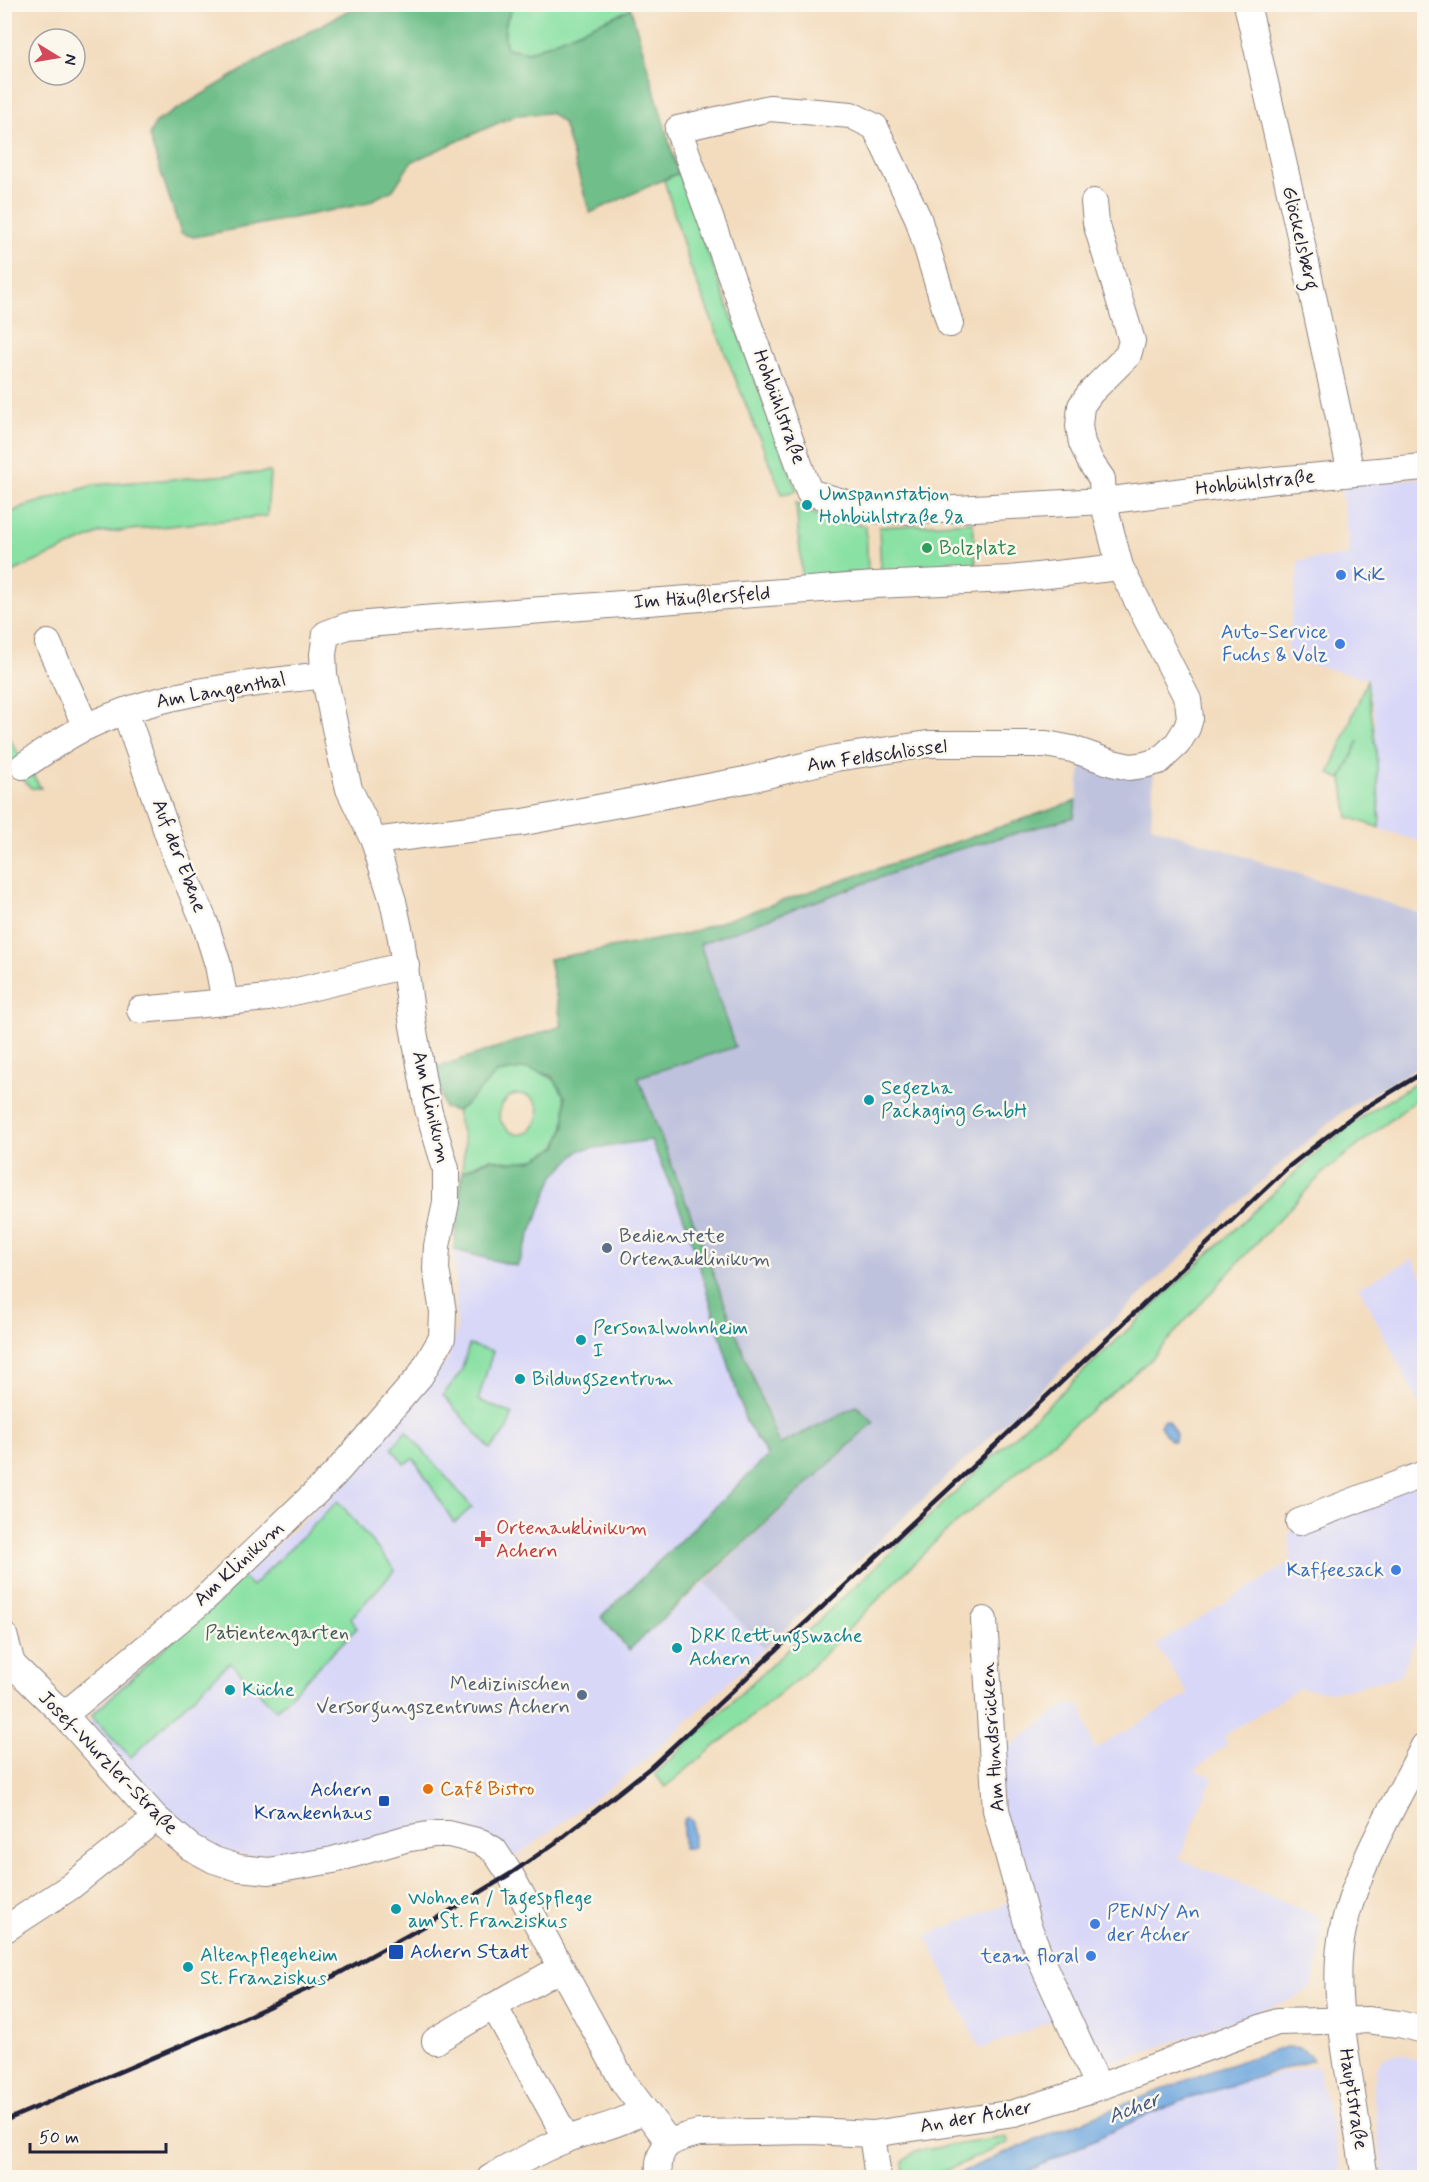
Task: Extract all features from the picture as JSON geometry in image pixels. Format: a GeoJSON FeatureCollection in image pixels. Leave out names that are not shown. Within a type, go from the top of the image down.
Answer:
{"type":"FeatureCollection","features":[{"type":"Feature","properties":{"kind":"street","name":"Glöckelsberg"},"geometry":{"type":"LineString","coordinates":[[1247,4],[1351,473]]}},
{"type":"Feature","properties":{"kind":"street","name":"Hohbühlstraße"},"geometry":{"type":"LineString","coordinates":[[950,324],[918,218],[875,127],[851,115],[770,108],[678,129],[809,492],[869,510],[919,512],[1102,501],[1425,467]]}},
{"type":"Feature","properties":{"kind":"street","name":"Am Feldschlössel"},"geometry":{"type":"LineString","coordinates":[[374,841],[524,822],[750,778],[836,758],[928,744],[1046,744],[1130,767],[1159,761],[1177,744],[1187,728],[1190,718],[1188,699],[1120,567],[1102,501],[1102,479],[1091,463],[1082,443],[1079,426],[1081,406],[1091,392],[1128,355],[1132,341],[1096,223],[1094,202]]}},
{"type":"Feature","properties":{"kind":"street","name":"Im Häußlersfeld"},"geometry":{"type":"LineString","coordinates":[[324,675],[323,654],[326,633],[346,626],[863,586],[1010,579],[1120,567]]}},
{"type":"Feature","properties":{"kind":"street"},"geometry":{"type":"LineString","coordinates":[[48,643],[86,727]]}},
{"type":"Feature","properties":{"kind":"street","name":"Am Langenthal"},"geometry":{"type":"LineString","coordinates":[[23,766],[86,727],[168,697],[211,688],[324,675]]}},
{"type":"Feature","properties":{"kind":"street","name":"Am Klinikum"},"geometry":{"type":"LineString","coordinates":[[64,1715],[201,1602],[334,1475],[420,1376],[442,1338],[443,1312],[436,1269],[437,1246],[446,1203],[446,1169],[428,1109],[413,1026],[406,965],[393,901],[374,841],[349,789],[324,675]]}},
{"type":"Feature","properties":{"kind":"street","name":"Auf der Ebene"},"geometry":{"type":"LineString","coordinates":[[125,711],[173,849],[205,923],[218,965],[225,1002]]}},
{"type":"Feature","properties":{"kind":"street"},"geometry":{"type":"LineString","coordinates":[[140,1010],[268,998],[406,965]]}},
{"type":"Feature","properties":{"kind":"street"},"geometry":{"type":"LineString","coordinates":[[1299,1522],[1425,1474]]}},
{"type":"Feature","properties":{"kind":"street","name":"Am Hundsrücken"},"geometry":{"type":"LineString","coordinates":[[984,1620],[996,1810],[1027,1923],[1044,1967],[1099,2087]]}},
{"type":"Feature","properties":{"kind":"street"},"geometry":{"type":"LineString","coordinates":[[4,1635],[8,1665]]}},
{"type":"Feature","properties":{"kind":"street","name":"Josef-Wurzler-Straße"},"geometry":{"type":"LineString","coordinates":[[8,1665],[64,1715],[156,1818],[190,1847],[214,1860],[239,1868],[269,1871],[333,1860],[405,1839],[434,1834],[460,1836],[482,1842],[494,1850],[624,2083],[669,2142]]}},
{"type":"Feature","properties":{"kind":"street","name":"Hauptstraße"},"geometry":{"type":"LineString","coordinates":[[1365,2178],[1341,2020],[1338,1981],[1343,1929],[1360,1875],[1374,1844],[1417,1780],[1425,1746]]}},
{"type":"Feature","properties":{"kind":"street"},"geometry":{"type":"LineString","coordinates":[[4,1930],[70,1887],[156,1818]]}},
{"type":"Feature","properties":{"kind":"street"},"geometry":{"type":"LineString","coordinates":[[435,2041],[561,1968]]}},
{"type":"Feature","properties":{"kind":"street"},"geometry":{"type":"LineString","coordinates":[[494,2006],[567,2139]]}},
{"type":"Feature","properties":{"kind":"street","name":"An der Acher"},"geometry":{"type":"LineString","coordinates":[[669,2142],[699,2133],[812,2131],[872,2134],[1014,2113],[1099,2087],[1277,2022],[1367,2020],[1425,2030]]}},
{"type":"Feature","properties":{"kind":"street"},"geometry":{"type":"LineString","coordinates":[[490,2178],[541,2150],[633,2117],[644,2109]]}},
{"type":"Feature","properties":{"kind":"street"},"geometry":{"type":"LineString","coordinates":[[872,2134],[878,2178]]}},
{"type":"Feature","properties":{"kind":"street"},"geometry":{"type":"LineString","coordinates":[[659,2178],[658,2164],[662,2151],[669,2142]]}},
{"type":"Feature","properties":{"kind":"shaded area"},"geometry":{"type":"Polygon","coordinates":[[[1424,478],[1424,843],[1381,829],[1374,714],[1367,678],[1286,659],[1299,560],[1350,556],[1341,484],[1424,478]]]}},
{"type":"Feature","properties":{"kind":"shaded area"},"geometry":{"type":"Polygon","coordinates":[[[1082,760],[1154,770],[1151,826],[1424,915],[1424,1064],[1341,1113],[1279,1165],[764,1649],[705,1582],[874,1422],[857,1406],[780,1445],[638,1077],[735,1047],[700,944],[949,852],[1074,817],[1082,760]]]}},
{"type":"Feature","properties":{"kind":"shaded area","name":"Ortenauklinikum Achern"},"geometry":{"type":"Polygon","coordinates":[[[651,1139],[688,1228],[746,1422],[769,1456],[602,1617],[629,1650],[705,1582],[764,1649],[640,1765],[511,1860],[460,1829],[276,1859],[243,1855],[209,1845],[173,1820],[90,1725],[91,1713],[331,1496],[448,1360],[457,1330],[454,1250],[517,1266],[554,1176],[580,1150],[651,1139]]]}},
{"type":"Feature","properties":{"kind":"shaded area"},"geometry":{"type":"Polygon","coordinates":[[[1413,1259],[1424,1281],[1424,1414],[1359,1287],[1413,1259]]]}},
{"type":"Feature","properties":{"kind":"shaded area"},"geometry":{"type":"Polygon","coordinates":[[[1424,1479],[1424,1641],[1416,1640],[1400,1676],[1334,1692],[1299,1688],[1224,1736],[1227,1744],[1195,1770],[1213,1777],[1179,1859],[1322,1918],[1319,1961],[1312,1987],[1290,2000],[1088,2072],[1064,2016],[980,2049],[926,1935],[1028,1895],[1002,1813],[997,1756],[1069,1704],[1082,1707],[1094,1750],[1188,1694],[1156,1645],[1290,1563],[1289,1533],[1424,1479]]]}},
{"type":"Feature","properties":{"kind":"shaded area"},"geometry":{"type":"Polygon","coordinates":[[[1401,2054],[1424,2061],[1424,2177],[1383,2177],[1373,2091],[1377,2066],[1385,2057],[1401,2054]]]}},
{"type":"Feature","properties":{"kind":"shaded area"},"geometry":{"type":"Polygon","coordinates":[[[1317,2065],[1344,2177],[1016,2178],[1140,2118],[1187,2099],[1218,2088],[1317,2065]]]}},
{"type":"Feature","properties":{"kind":"green space"},"geometry":{"type":"Polygon","coordinates":[[[628,4],[631,9],[529,52],[507,48],[505,25],[515,5],[628,4]]]}},
{"type":"Feature","properties":{"kind":"green space"},"geometry":{"type":"Polygon","coordinates":[[[358,5],[515,5],[505,26],[507,48],[529,52],[631,9],[678,173],[590,213],[563,123],[550,113],[516,115],[411,162],[393,190],[364,204],[194,237],[181,233],[149,136],[156,122],[278,49],[358,5]]]}},
{"type":"Feature","properties":{"kind":"green space"},"geometry":{"type":"Polygon","coordinates":[[[678,173],[797,491],[782,494],[690,266],[664,180],[678,173]]]}},
{"type":"Feature","properties":{"kind":"green space"},"geometry":{"type":"Polygon","coordinates":[[[270,472],[267,516],[100,533],[5,575],[5,516],[22,507],[94,485],[270,472]]]}},
{"type":"Feature","properties":{"kind":"green space"},"geometry":{"type":"Polygon","coordinates":[[[796,503],[819,517],[866,526],[868,572],[802,576],[796,503]]]}},
{"type":"Feature","properties":{"kind":"green space","name":"Bolzplatz"},"geometry":{"type":"Polygon","coordinates":[[[973,522],[976,569],[881,574],[879,527],[973,522]]]}},
{"type":"Feature","properties":{"kind":"green space"},"geometry":{"type":"Polygon","coordinates":[[[1367,680],[1376,748],[1380,828],[1348,817],[1342,779],[1359,740],[1341,779],[1329,774],[1367,680]]]}},
{"type":"Feature","properties":{"kind":"green space"},"geometry":{"type":"Polygon","coordinates":[[[4,731],[41,788],[31,788],[5,761],[4,731]]]}},
{"type":"Feature","properties":{"kind":"green space"},"geometry":{"type":"Polygon","coordinates":[[[1076,801],[1074,817],[949,852],[700,944],[735,1047],[638,1077],[779,1445],[857,1406],[874,1422],[629,1650],[601,1617],[768,1456],[746,1422],[688,1228],[651,1140],[580,1150],[554,1176],[517,1266],[454,1250],[462,1172],[491,1159],[506,1162],[531,1161],[557,1147],[565,1125],[565,1097],[552,1076],[527,1068],[497,1073],[456,1111],[444,1108],[435,1068],[562,1026],[549,959],[682,935],[1076,801]]]}},
{"type":"Feature","properties":{"kind":"green space"},"geometry":{"type":"Polygon","coordinates":[[[527,1068],[548,1076],[559,1084],[564,1097],[565,1120],[559,1141],[553,1149],[536,1159],[510,1162],[488,1159],[462,1172],[465,1144],[456,1111],[497,1073],[527,1068]],[[515,1094],[506,1100],[500,1109],[502,1123],[516,1134],[525,1134],[537,1120],[539,1111],[536,1103],[529,1096],[515,1094]]]}},
{"type":"Feature","properties":{"kind":"green space"},"geometry":{"type":"Polygon","coordinates":[[[1424,1078],[1424,1094],[1324,1172],[1149,1361],[941,1536],[805,1673],[665,1787],[655,1774],[1318,1151],[1363,1116],[1424,1078]]]}},
{"type":"Feature","properties":{"kind":"green space"},"geometry":{"type":"Polygon","coordinates":[[[469,1345],[493,1351],[478,1400],[512,1414],[508,1429],[490,1449],[443,1395],[461,1372],[469,1345]]]}},
{"type":"Feature","properties":{"kind":"green space"},"geometry":{"type":"Polygon","coordinates":[[[406,1431],[472,1507],[454,1523],[414,1459],[404,1464],[392,1448],[406,1431]]]}},
{"type":"Feature","properties":{"kind":"green space","name":"Patientengarten"},"geometry":{"type":"Polygon","coordinates":[[[338,1501],[395,1570],[350,1619],[357,1628],[276,1710],[230,1662],[131,1757],[91,1716],[242,1576],[252,1586],[338,1501]]]}},
{"type":"Feature","properties":{"kind":"green space"},"geometry":{"type":"Polygon","coordinates":[[[1007,2137],[1008,2143],[931,2177],[904,2177],[903,2162],[915,2151],[1007,2137]]]}},
{"type":"Feature","properties":{"kind":"water"},"geometry":{"type":"Polygon","coordinates":[[[1163,1420],[1168,1421],[1176,1434],[1175,1441],[1170,1441],[1160,1426],[1163,1420]]]}},
{"type":"Feature","properties":{"kind":"water"},"geometry":{"type":"Polygon","coordinates":[[[687,1817],[693,1821],[693,1848],[683,1848],[683,1821],[687,1817]]]}},
{"type":"Feature","properties":{"kind":"water","name":"Acher"},"geometry":{"type":"Polygon","coordinates":[[[1286,2047],[1301,2049],[1313,2060],[1187,2099],[1140,2118],[1016,2177],[951,2177],[1165,2088],[1286,2047]]]}},
{"type":"Feature","properties":{"kind":"railway"},"geometry":{"type":"LineString","coordinates":[[4,2121],[213,2032],[325,1981],[430,1923],[510,1874],[555,1843],[651,1767],[1287,1168],[1358,1112],[1424,1072]]}},
{"type":"Feature","properties":{"kind":"place","name":"Umspannstation Hohbühlstraße 9a"},"geometry":{"type":"Point","coordinates":[807,505]}},
{"type":"Feature","properties":{"kind":"place","name":"Bolzplatz"},"geometry":{"type":"Point","coordinates":[927,548]}},
{"type":"Feature","properties":{"kind":"place","name":"KiK"},"geometry":{"type":"Point","coordinates":[1341,575]}},
{"type":"Feature","properties":{"kind":"place","name":"Auto-Service Fuchs & Volz"},"geometry":{"type":"Point","coordinates":[1340,644]}},
{"type":"Feature","properties":{"kind":"place","name":"Segezha Packaging GmbH"},"geometry":{"type":"Point","coordinates":[869,1100]}},
{"type":"Feature","properties":{"kind":"place","name":"Bedienstete Ortenauklinikum"},"geometry":{"type":"Point","coordinates":[607,1248]}},
{"type":"Feature","properties":{"kind":"place","name":"Personalwohnheim I"},"geometry":{"type":"Point","coordinates":[581,1340]}},
{"type":"Feature","properties":{"kind":"place","name":"Bildungszentrum"},"geometry":{"type":"Point","coordinates":[520,1379]}},
{"type":"Feature","properties":{"kind":"place","name":"Ortenauklinikum Achern"},"geometry":{"type":"Point","coordinates":[483,1539]}},
{"type":"Feature","properties":{"kind":"place","name":"Kaffeesack"},"geometry":{"type":"Point","coordinates":[1396,1570]}},
{"type":"Feature","properties":{"kind":"place","name":"DRK Rettungswache Achern"},"geometry":{"type":"Point","coordinates":[677,1648]}},
{"type":"Feature","properties":{"kind":"place","name":"Küche"},"geometry":{"type":"Point","coordinates":[230,1690]}},
{"type":"Feature","properties":{"kind":"place","name":"Medizinischen Versorgungszentrums Achern"},"geometry":{"type":"Point","coordinates":[582,1695]}},
{"type":"Feature","properties":{"kind":"place","name":"Café Bistro"},"geometry":{"type":"Point","coordinates":[428,1789]}},
{"type":"Feature","properties":{"kind":"place","name":"Achern Krankenhaus"},"geometry":{"type":"Point","coordinates":[384,1801]}},
{"type":"Feature","properties":{"kind":"place","name":"Wohnen / Tagespflege am St. Franziskus"},"geometry":{"type":"Point","coordinates":[396,1909]}},
{"type":"Feature","properties":{"kind":"place","name":"PENNY An der Acher"},"geometry":{"type":"Point","coordinates":[1095,1924]}},
{"type":"Feature","properties":{"kind":"place","name":"Achern Stadt"},"geometry":{"type":"Point","coordinates":[396,1952]}},
{"type":"Feature","properties":{"kind":"place","name":"team floral"},"geometry":{"type":"Point","coordinates":[1091,1956]}},
{"type":"Feature","properties":{"kind":"place","name":"Altenpflegeheim St. Franziskus"},"geometry":{"type":"Point","coordinates":[188,1967]}}]}
